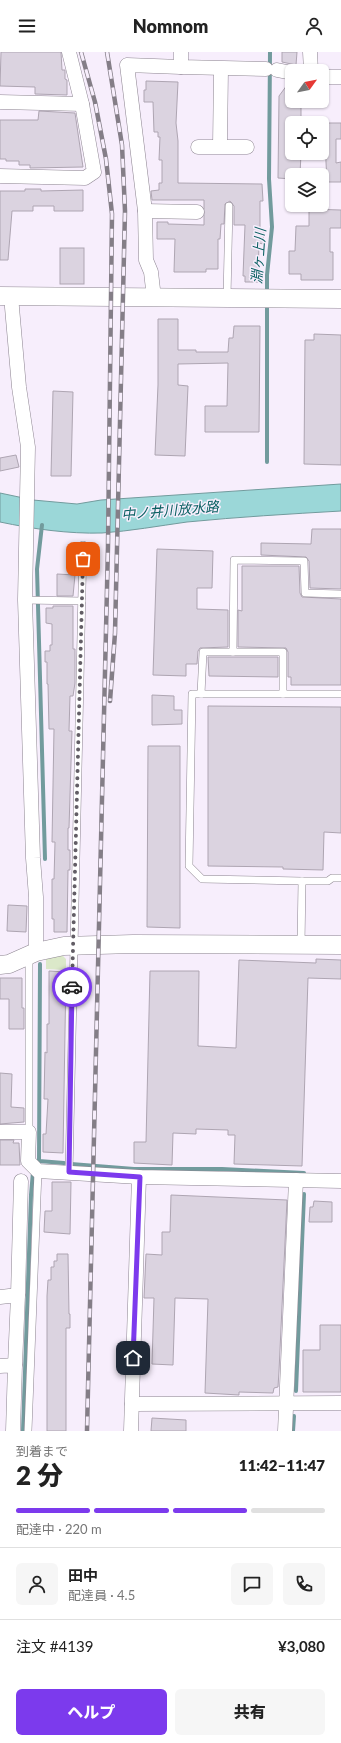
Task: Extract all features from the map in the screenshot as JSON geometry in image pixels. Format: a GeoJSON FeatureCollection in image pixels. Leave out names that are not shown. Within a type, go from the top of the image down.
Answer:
{"type":"FeatureCollection","features":[{"type":"Feature","properties":{"kind":"street"},"geometry":{"type":"LineString","coordinates":[[0,176],[85,178],[94,172],[82,104],[69,52]]}},
{"type":"Feature","properties":{"kind":"street"},"geometry":{"type":"LineString","coordinates":[[181,52],[181,67]]}},
{"type":"Feature","properties":{"kind":"street"},"geometry":{"type":"LineString","coordinates":[[310,52],[310,64]]}},
{"type":"Feature","properties":{"kind":"street"},"geometry":{"type":"LineString","coordinates":[[154,298],[151,272],[146,260],[145,211],[127,65],[272,70],[285,72]]}},
{"type":"Feature","properties":{"kind":"street"},"geometry":{"type":"LineString","coordinates":[[220,146],[221,69]]}},
{"type":"Feature","properties":{"kind":"street"},"geometry":{"type":"LineString","coordinates":[[329,77],[341,77]]}},
{"type":"Feature","properties":{"kind":"street"},"geometry":{"type":"LineString","coordinates":[[0,102],[82,104]]}},
{"type":"Feature","properties":{"kind":"street"},"geometry":{"type":"LineString","coordinates":[[198,147],[247,147]]}},
{"type":"Feature","properties":{"kind":"street"},"geometry":{"type":"LineString","coordinates":[[145,211],[197,212]]}},
{"type":"Feature","properties":{"kind":"street"},"geometry":{"type":"LineString","coordinates":[[32,954],[36,897],[33,858],[25,600],[28,447],[5,296],[341,299]]}},
{"type":"Feature","properties":{"kind":"street"},"geometry":{"type":"LineString","coordinates":[[0,965],[9,964],[48,949],[73,946],[133,944],[341,945]]}},
{"type":"Feature","properties":{"kind":"street"},"geometry":{"type":"LineString","coordinates":[[0,1132],[29,1132],[28,1161],[38,1171],[140,1177],[341,1181]]}},
{"type":"Feature","properties":{"kind":"street"},"geometry":{"type":"LineString","coordinates":[[131,1431],[140,1177]]}},
{"type":"Feature","properties":{"kind":"street"},"geometry":{"type":"LineString","coordinates":[[284,1431],[296,1180]]}},
{"type":"Feature","properties":{"kind":"street"},"geometry":{"type":"LineString","coordinates":[[13,1431],[21,1181]]}},
{"type":"Feature","properties":{"kind":"street"},"geometry":{"type":"LineString","coordinates":[[0,1297],[18,1295]]}},
{"type":"Feature","properties":{"kind":"street"},"geometry":{"type":"LineString","coordinates":[[0,1366],[15,1365]]}},
{"type":"Feature","properties":{"kind":"street"},"geometry":{"type":"LineString","coordinates":[[132,1404],[341,1403]]}},
{"type":"Feature","properties":{"kind":"lane"},"geometry":{"type":"LineString","coordinates":[[227,298],[229,206]]}},
{"type":"Feature","properties":{"kind":"lane"},"geometry":{"type":"LineString","coordinates":[[69,1172],[83,545]]}},
{"type":"Feature","properties":{"kind":"lane"},"geometry":{"type":"LineString","coordinates":[[233,652],[234,560],[304,561],[305,593],[341,594]]}},
{"type":"Feature","properties":{"kind":"lane"},"geometry":{"type":"LineString","coordinates":[[25,600],[82,601]]}},
{"type":"Feature","properties":{"kind":"lane"},"geometry":{"type":"LineString","coordinates":[[202,694],[203,652],[283,652],[283,694]]}},
{"type":"Feature","properties":{"kind":"lane"},"geometry":{"type":"LineString","coordinates":[[341,694],[192,694],[189,866],[202,879],[328,881],[332,878],[341,878]]}},
{"type":"Feature","properties":{"kind":"lane"},"geometry":{"type":"LineString","coordinates":[[301,946],[302,881]]}},
{"type":"Feature","properties":{"kind":"lane"},"geometry":{"type":"LineString","coordinates":[[29,1132],[32,954]]}},
{"type":"Feature","properties":{"kind":"lane"},"geometry":{"type":"LineString","coordinates":[[28,1431],[38,1171]]}},
{"type":"Feature","properties":{"kind":"shaded area"},"geometry":{"type":"Polygon","coordinates":[[[62,955],[66,959],[66,970],[46,969],[46,959],[62,955]]]}},
{"type":"Feature","properties":{"kind":"water","name":"中ノ井川放水路"},"geometry":{"type":"Polygon","coordinates":[[[341,484],[341,511],[206,520],[102,533],[77,533],[25,527],[0,522],[0,493],[33,500],[77,504],[101,500],[341,484]]]}},
{"type":"Feature","properties":{"kind":"building"},"geometry":{"type":"Polygon","coordinates":[[[1,52],[61,52],[62,70],[65,70],[65,79],[67,80],[67,95],[35,94],[35,87],[0,86],[1,52]]]}},
{"type":"Feature","properties":{"kind":"building"},"geometry":{"type":"Polygon","coordinates":[[[282,52],[297,52],[296,64],[282,62],[282,52]]]}},
{"type":"Feature","properties":{"kind":"building"},"geometry":{"type":"Polygon","coordinates":[[[146,81],[178,82],[176,123],[178,141],[178,183],[262,184],[263,201],[260,201],[260,230],[264,230],[263,244],[259,243],[258,282],[245,282],[245,276],[243,276],[245,225],[234,225],[234,206],[230,201],[225,204],[224,224],[221,224],[220,239],[218,239],[218,269],[206,269],[206,272],[174,272],[175,239],[157,239],[157,222],[168,222],[168,224],[204,225],[204,200],[152,200],[151,191],[159,190],[159,183],[162,183],[162,160],[159,160],[160,137],[158,137],[158,132],[154,132],[153,102],[144,102],[146,81]]]}},
{"type":"Feature","properties":{"kind":"building"},"geometry":{"type":"Polygon","coordinates":[[[285,88],[285,108],[301,108],[301,116],[285,116],[285,160],[301,160],[300,168],[285,168],[285,178],[278,178],[279,96],[285,88]]]}},
{"type":"Feature","properties":{"kind":"building"},"geometry":{"type":"Polygon","coordinates":[[[39,111],[75,113],[83,167],[30,168],[30,165],[19,165],[19,161],[6,161],[6,159],[0,159],[0,120],[38,120],[39,111]]]}},
{"type":"Feature","properties":{"kind":"building"},"geometry":{"type":"Polygon","coordinates":[[[329,123],[341,123],[341,139],[336,139],[336,163],[341,162],[341,182],[329,182],[329,168],[326,168],[326,160],[329,160],[329,123]]]}},
{"type":"Feature","properties":{"kind":"building"},"geometry":{"type":"Polygon","coordinates":[[[25,189],[41,189],[41,191],[83,190],[83,211],[54,211],[54,206],[33,206],[33,211],[12,211],[8,260],[0,260],[0,191],[25,191],[25,189]]]}},
{"type":"Feature","properties":{"kind":"building"},"geometry":{"type":"Polygon","coordinates":[[[329,210],[341,210],[341,228],[330,228],[330,252],[333,252],[333,280],[301,280],[301,274],[289,274],[289,251],[295,251],[296,226],[309,226],[309,212],[329,212],[329,210]]]}},
{"type":"Feature","properties":{"kind":"building"},"geometry":{"type":"Polygon","coordinates":[[[60,248],[84,248],[84,284],[60,284],[60,248]]]}},
{"type":"Feature","properties":{"kind":"building"},"geometry":{"type":"Polygon","coordinates":[[[158,319],[178,319],[178,350],[196,350],[196,352],[228,352],[229,338],[233,338],[234,326],[260,326],[259,432],[205,432],[205,406],[227,406],[228,363],[178,364],[178,385],[188,386],[185,456],[155,455],[158,385],[158,319]]]}},
{"type":"Feature","properties":{"kind":"building"},"geometry":{"type":"Polygon","coordinates":[[[314,334],[341,335],[341,465],[304,464],[305,340],[314,340],[314,334]]]}},
{"type":"Feature","properties":{"kind":"building"},"geometry":{"type":"Polygon","coordinates":[[[53,391],[73,392],[71,476],[51,476],[53,391]]]}},
{"type":"Feature","properties":{"kind":"building"},"geometry":{"type":"Polygon","coordinates":[[[16,455],[19,467],[0,471],[0,458],[16,455]]]}},
{"type":"Feature","properties":{"kind":"building"},"geometry":{"type":"Polygon","coordinates":[[[312,529],[341,529],[341,589],[310,588],[309,561],[306,557],[261,555],[261,543],[311,544],[312,529]]]}},
{"type":"Feature","properties":{"kind":"building"},"geometry":{"type":"Polygon","coordinates":[[[157,549],[213,551],[212,588],[197,588],[197,609],[228,610],[228,647],[200,648],[198,651],[197,664],[186,664],[186,676],[153,675],[157,549]]]}},
{"type":"Feature","properties":{"kind":"building"},"geometry":{"type":"Polygon","coordinates":[[[242,566],[299,566],[300,593],[302,597],[341,599],[341,685],[291,685],[291,677],[288,677],[288,652],[286,648],[238,647],[238,610],[242,611],[242,566]]]}},
{"type":"Feature","properties":{"kind":"building"},"geometry":{"type":"Polygon","coordinates":[[[57,574],[75,575],[73,596],[57,596],[57,574]]]}},
{"type":"Feature","properties":{"kind":"building"},"geometry":{"type":"Polygon","coordinates":[[[53,606],[73,606],[73,649],[75,649],[75,683],[73,696],[70,696],[69,731],[72,731],[68,828],[70,870],[68,870],[67,932],[54,932],[54,919],[52,919],[52,879],[54,879],[55,842],[52,842],[54,729],[49,729],[47,662],[45,662],[45,651],[50,651],[50,645],[52,645],[52,624],[46,623],[46,608],[53,608],[53,606]]]}},
{"type":"Feature","properties":{"kind":"building"},"geometry":{"type":"Polygon","coordinates":[[[208,657],[278,657],[278,677],[209,676],[208,657]]]}},
{"type":"Feature","properties":{"kind":"building"},"geometry":{"type":"Polygon","coordinates":[[[152,695],[174,696],[174,710],[182,710],[182,724],[152,725],[152,695]]]}},
{"type":"Feature","properties":{"kind":"building"},"geometry":{"type":"Polygon","coordinates":[[[208,706],[341,707],[341,833],[324,832],[323,870],[283,869],[283,867],[208,866],[208,706]]]}},
{"type":"Feature","properties":{"kind":"building"},"geometry":{"type":"Polygon","coordinates":[[[148,746],[180,746],[180,928],[147,927],[148,746]]]}},
{"type":"Feature","properties":{"kind":"building"},"geometry":{"type":"Polygon","coordinates":[[[8,905],[27,906],[26,932],[7,931],[8,905]]]}},
{"type":"Feature","properties":{"kind":"building"},"geometry":{"type":"Polygon","coordinates":[[[316,959],[341,960],[341,979],[308,978],[302,1166],[234,1164],[235,1135],[228,1135],[228,1130],[196,1129],[196,1134],[173,1133],[172,1165],[134,1163],[134,1142],[146,1142],[150,971],[199,971],[198,1046],[236,1048],[239,960],[316,963],[316,959]]]}},
{"type":"Feature","properties":{"kind":"building"},"geometry":{"type":"Polygon","coordinates":[[[49,971],[66,972],[63,1153],[43,1152],[43,1134],[46,1134],[48,1099],[44,1099],[45,1052],[47,1053],[47,1024],[49,1024],[49,971]]]}},
{"type":"Feature","properties":{"kind":"building"},"geometry":{"type":"Polygon","coordinates":[[[0,978],[22,978],[24,1029],[9,1029],[9,999],[0,999],[0,978]]]}},
{"type":"Feature","properties":{"kind":"building"},"geometry":{"type":"Polygon","coordinates":[[[0,1073],[12,1074],[11,1107],[24,1108],[24,1122],[0,1124],[0,1073]]]}},
{"type":"Feature","properties":{"kind":"building"},"geometry":{"type":"Polygon","coordinates":[[[0,1140],[14,1140],[13,1143],[19,1143],[20,1165],[0,1165],[0,1140]]]}},
{"type":"Feature","properties":{"kind":"building"},"geometry":{"type":"Polygon","coordinates":[[[52,1182],[71,1182],[70,1234],[44,1232],[45,1211],[52,1211],[52,1182]]]}},
{"type":"Feature","properties":{"kind":"building"},"geometry":{"type":"Polygon","coordinates":[[[171,1195],[287,1200],[278,1387],[274,1388],[273,1393],[239,1392],[239,1395],[205,1393],[208,1299],[175,1298],[173,1365],[152,1364],[154,1298],[144,1298],[146,1254],[162,1255],[162,1232],[170,1232],[171,1195]]]}},
{"type":"Feature","properties":{"kind":"building"},"geometry":{"type":"Polygon","coordinates":[[[314,1201],[332,1202],[332,1222],[309,1222],[310,1207],[313,1207],[314,1201]]]}},
{"type":"Feature","properties":{"kind":"building"},"geometry":{"type":"Polygon","coordinates":[[[57,1254],[68,1254],[70,1328],[66,1328],[66,1431],[47,1431],[47,1296],[48,1280],[51,1280],[51,1267],[54,1267],[54,1261],[57,1261],[57,1254]]]}},
{"type":"Feature","properties":{"kind":"building"},"geometry":{"type":"Polygon","coordinates":[[[320,1325],[341,1325],[341,1392],[303,1392],[303,1350],[320,1350],[320,1325]]]}},
{"type":"Feature","properties":{"kind":"building"},"geometry":{"type":"Polygon","coordinates":[[[152,1418],[186,1420],[186,1431],[151,1431],[152,1418]]]}},
{"type":"Feature","properties":{"kind":"waterway","name":"淵ヶ上川"},"geometry":{"type":"LineString","coordinates":[[267,294],[267,275],[272,227],[269,179],[270,52]]}},
{"type":"Feature","properties":{"kind":"waterway","name":"淵ヶ上川"},"geometry":{"type":"LineString","coordinates":[[267,302],[267,462]]}},
{"type":"Feature","properties":{"kind":"waterway"},"geometry":{"type":"LineString","coordinates":[[42,525],[37,569],[45,859]]}},
{"type":"Feature","properties":{"kind":"waterway"},"geometry":{"type":"LineString","coordinates":[[40,964],[39,1161],[64,1163]]}},
{"type":"Feature","properties":{"kind":"waterway"},"geometry":{"type":"LineString","coordinates":[[71,1164],[134,1169],[222,1169],[304,1173]]}},
{"type":"Feature","properties":{"kind":"waterway"},"geometry":{"type":"LineString","coordinates":[[23,1431],[33,1172]]}},
{"type":"Feature","properties":{"kind":"waterway"},"geometry":{"type":"LineString","coordinates":[[296,1391],[304,1194]]}},
{"type":"Feature","properties":{"kind":"waterway"},"geometry":{"type":"LineString","coordinates":[[293,1431],[294,1416]]}},
{"type":"Feature","properties":{"kind":"railway"},"geometry":{"type":"LineString","coordinates":[[81,52],[95,102],[106,159],[112,214],[108,546],[87,1431]]}},
{"type":"Feature","properties":{"kind":"railway"},"geometry":{"type":"LineString","coordinates":[[107,52],[122,145],[125,211],[115,633],[110,701]]}},
{"type":"Feature","properties":{"kind":"way so far"},"geometry":{"type":"LineString","coordinates":[[72,987],[83,559]]}},
{"type":"Feature","properties":{"kind":"route"},"geometry":{"type":"LineString","coordinates":[[72,987],[69,1172],[140,1177],[133,1358]]}}]}
